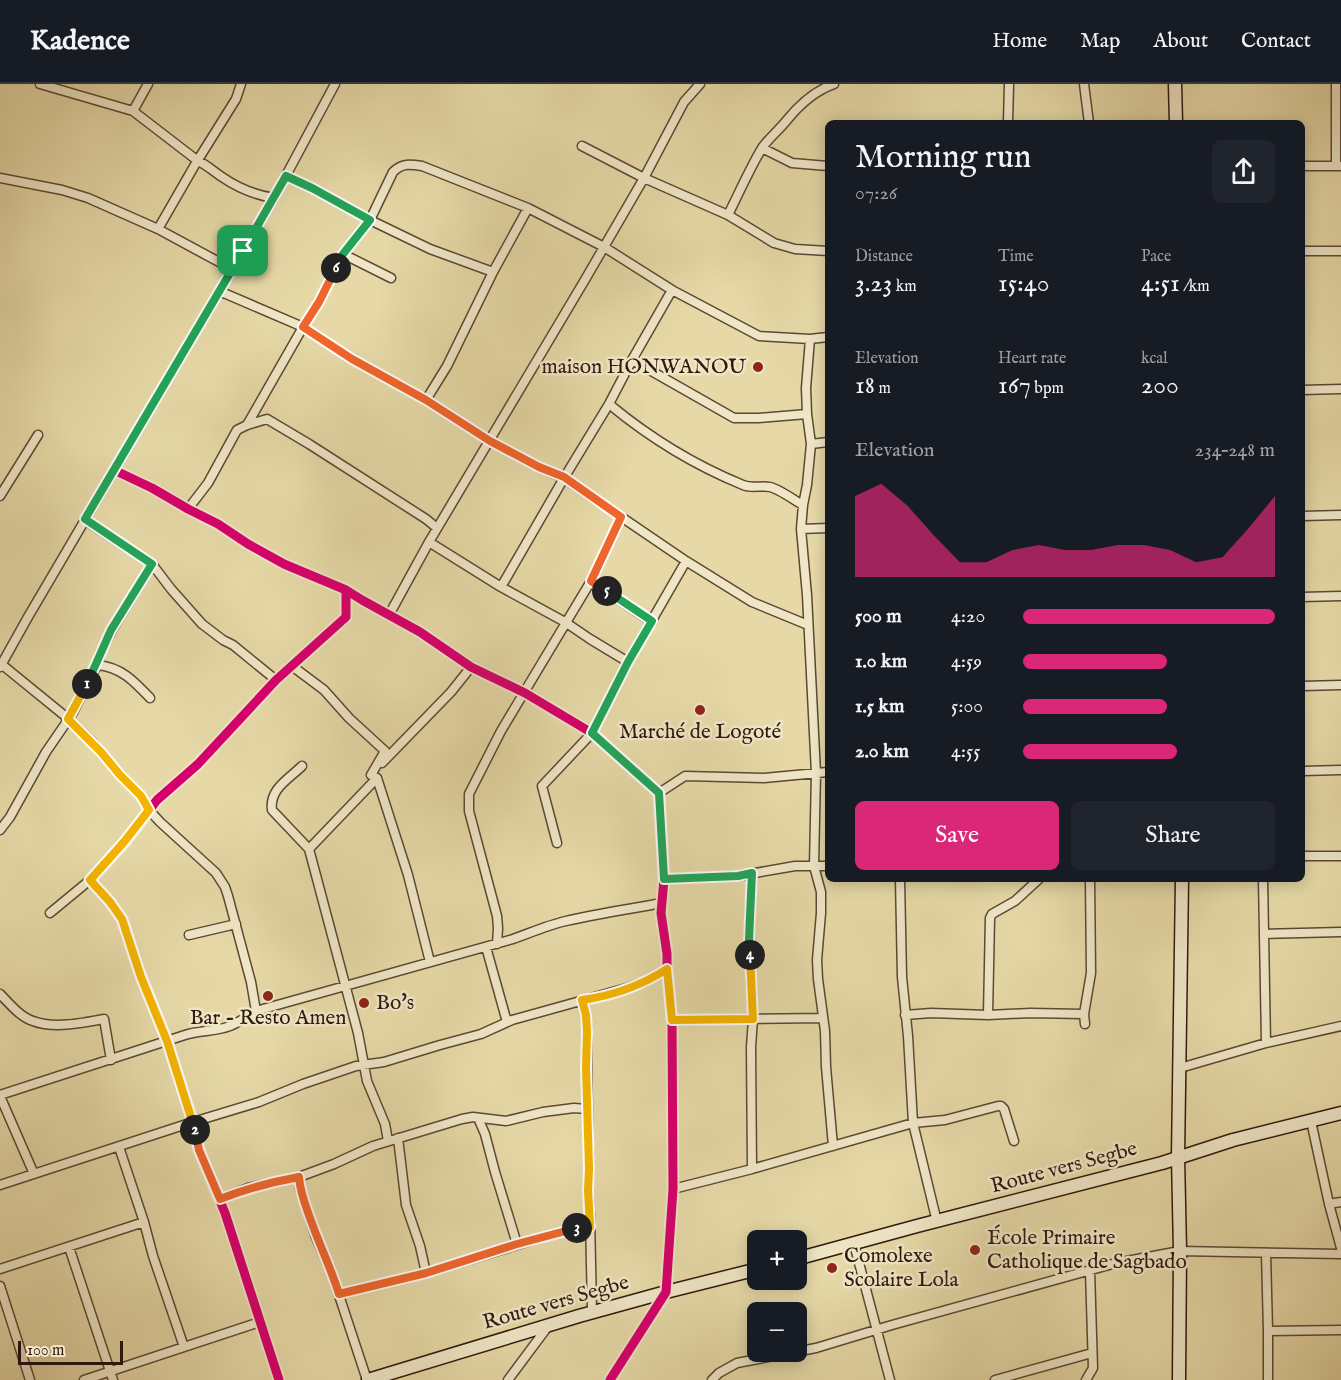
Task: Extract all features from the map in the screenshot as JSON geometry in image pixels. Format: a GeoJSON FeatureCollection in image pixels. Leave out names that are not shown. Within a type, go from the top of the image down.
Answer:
{"type":"FeatureCollection","features":[{"type":"Feature","properties":{"kind":"main road"},"geometry":{"type":"LineString","coordinates":[[1175,84],[1176,120]]}},
{"type":"Feature","properties":{"kind":"main road"},"geometry":{"type":"LineString","coordinates":[[1179,1380],[1178,1157],[1182,882]]}},
{"type":"Feature","properties":{"kind":"main road","name":"Route vers Segbe"},"geometry":{"type":"LineString","coordinates":[[807,1256],[1162,1163],[1233,1140],[1341,1113]]}},
{"type":"Feature","properties":{"kind":"main road","name":"Route vers Segbe"},"geometry":{"type":"LineString","coordinates":[[368,1380],[592,1312],[747,1272]]}},
{"type":"Feature","properties":{"kind":"street"},"geometry":{"type":"LineString","coordinates":[[40,84],[133,111],[198,161],[206,164],[241,189],[274,198]]}},
{"type":"Feature","properties":{"kind":"street"},"geometry":{"type":"LineString","coordinates":[[133,111],[148,84]]}},
{"type":"Feature","properties":{"kind":"street"},"geometry":{"type":"LineString","coordinates":[[158,229],[236,99],[241,84]]}},
{"type":"Feature","properties":{"kind":"street"},"geometry":{"type":"LineString","coordinates":[[256,1011],[251,982],[225,886],[216,873],[149,810],[141,796],[68,719],[1,665],[274,198],[335,84]]}},
{"type":"Feature","properties":{"kind":"street"},"geometry":{"type":"LineString","coordinates":[[389,615],[437,528],[604,248],[684,102],[700,84]]}},
{"type":"Feature","properties":{"kind":"street"},"geometry":{"type":"LineString","coordinates":[[728,215],[762,148],[799,106],[816,92],[834,84]]}},
{"type":"Feature","properties":{"kind":"street"},"geometry":{"type":"LineString","coordinates":[[1008,120],[1009,84]]}},
{"type":"Feature","properties":{"kind":"street"},"geometry":{"type":"LineString","coordinates":[[1084,84],[1089,120]]}},
{"type":"Feature","properties":{"kind":"street"},"geometry":{"type":"LineString","coordinates":[[1305,166],[1339,166],[1335,84]]}},
{"type":"Feature","properties":{"kind":"street"},"geometry":{"type":"LineString","coordinates":[[582,146],[644,178],[728,215],[774,243],[795,249],[825,251]]}},
{"type":"Feature","properties":{"kind":"street"},"geometry":{"type":"LineString","coordinates":[[762,148],[792,163],[825,166]]}},
{"type":"Feature","properties":{"kind":"street"},"geometry":{"type":"LineString","coordinates":[[247,425],[319,302],[343,254],[370,220],[393,172],[398,167],[411,164],[422,166],[528,208],[604,248],[672,290],[759,336],[825,338]]}},
{"type":"Feature","properties":{"kind":"street"},"geometry":{"type":"LineString","coordinates":[[286,176],[430,249],[493,272]]}},
{"type":"Feature","properties":{"kind":"street"},"geometry":{"type":"LineString","coordinates":[[0,178],[62,190],[88,198],[158,229],[232,269]]}},
{"type":"Feature","properties":{"kind":"street"},"geometry":{"type":"LineString","coordinates":[[426,400],[447,366],[493,272],[528,208]]}},
{"type":"Feature","properties":{"kind":"street"},"geometry":{"type":"LineString","coordinates":[[1341,243],[1341,257]]}},
{"type":"Feature","properties":{"kind":"street"},"geometry":{"type":"LineString","coordinates":[[1305,251],[1341,251]]}},
{"type":"Feature","properties":{"kind":"street"},"geometry":{"type":"LineString","coordinates":[[343,254],[391,278]]}},
{"type":"Feature","properties":{"kind":"street"},"geometry":{"type":"LineString","coordinates":[[501,587],[609,404],[672,290]]}},
{"type":"Feature","properties":{"kind":"street"},"geometry":{"type":"LineString","coordinates":[[219,291],[303,327],[352,359],[426,400],[490,441],[539,467],[564,477],[686,561],[752,602],[808,625]]}},
{"type":"Feature","properties":{"kind":"street"},"geometry":{"type":"LineString","coordinates":[[810,339],[806,388],[812,444],[801,529],[807,595],[816,773],[814,866],[821,892],[817,960],[824,1018],[825,1067],[833,1146]]}},
{"type":"Feature","properties":{"kind":"street"},"geometry":{"type":"LineString","coordinates":[[632,360],[734,418],[807,414]]}},
{"type":"Feature","properties":{"kind":"street"},"geometry":{"type":"LineString","coordinates":[[1305,390],[1341,389]]}},
{"type":"Feature","properties":{"kind":"street"},"geometry":{"type":"LineString","coordinates":[[609,404],[633,424],[708,470],[746,487],[770,487],[803,505]]}},
{"type":"Feature","properties":{"kind":"street"},"geometry":{"type":"LineString","coordinates":[[188,509],[208,483],[237,430],[267,419],[437,528]]}},
{"type":"Feature","properties":{"kind":"street"},"geometry":{"type":"LineString","coordinates":[[0,495],[38,435]]}},
{"type":"Feature","properties":{"kind":"street"},"geometry":{"type":"LineString","coordinates":[[812,444],[825,442]]}},
{"type":"Feature","properties":{"kind":"street"},"geometry":{"type":"LineString","coordinates":[[114,470],[218,524],[284,564],[346,590],[420,632],[471,667],[525,693],[592,733],[659,793],[664,879],[661,913],[672,1020],[673,1189],[666,1292],[610,1380]]}},
{"type":"Feature","properties":{"kind":"street"},"geometry":{"type":"LineString","coordinates":[[1305,516],[1341,515]]}},
{"type":"Feature","properties":{"kind":"street"},"geometry":{"type":"LineString","coordinates":[[497,944],[497,916],[472,823],[469,794],[501,731],[591,581],[621,517]]}},
{"type":"Feature","properties":{"kind":"street"},"geometry":{"type":"LineString","coordinates":[[85,519],[152,564],[202,624],[233,645],[276,680]]}},
{"type":"Feature","properties":{"kind":"street"},"geometry":{"type":"LineString","coordinates":[[801,529],[825,528]]}},
{"type":"Feature","properties":{"kind":"street"},"geometry":{"type":"LineString","coordinates":[[429,542],[628,662]]}},
{"type":"Feature","properties":{"kind":"street"},"geometry":{"type":"LineString","coordinates":[[557,843],[542,786],[592,733],[628,662],[686,561]]}},
{"type":"Feature","properties":{"kind":"street"},"geometry":{"type":"LineString","coordinates":[[0,830],[68,719],[97,665],[111,630],[152,564]]}},
{"type":"Feature","properties":{"kind":"street"},"geometry":{"type":"LineString","coordinates":[[591,581],[652,621]]}},
{"type":"Feature","properties":{"kind":"street"},"geometry":{"type":"LineString","coordinates":[[50,913],[90,880],[157,800],[198,764],[276,680],[346,617],[346,590]]}},
{"type":"Feature","properties":{"kind":"street"},"geometry":{"type":"LineString","coordinates":[[1305,597],[1341,596]]}},
{"type":"Feature","properties":{"kind":"street"},"geometry":{"type":"LineString","coordinates":[[97,665],[115,668],[135,682],[150,698]]}},
{"type":"Feature","properties":{"kind":"street"},"geometry":{"type":"LineString","coordinates":[[291,666],[324,690],[349,718],[385,751],[374,777],[408,875],[430,962]]}},
{"type":"Feature","properties":{"kind":"street"},"geometry":{"type":"LineString","coordinates":[[309,849],[374,777],[397,746],[451,692],[471,667]]}},
{"type":"Feature","properties":{"kind":"street"},"geometry":{"type":"LineString","coordinates":[[1305,686],[1341,685]]}},
{"type":"Feature","properties":{"kind":"street"},"geometry":{"type":"LineString","coordinates":[[302,766],[272,796],[272,810],[309,849],[346,986],[367,1081],[385,1124],[388,1141]]}},
{"type":"Feature","properties":{"kind":"street"},"geometry":{"type":"LineString","coordinates":[[1305,771],[1341,770]]}},
{"type":"Feature","properties":{"kind":"street"},"geometry":{"type":"LineString","coordinates":[[659,793],[685,776],[764,778],[825,772]]}},
{"type":"Feature","properties":{"kind":"street"},"geometry":{"type":"LineString","coordinates":[[1305,856],[1341,856]]}},
{"type":"Feature","properties":{"kind":"street"},"geometry":{"type":"LineString","coordinates":[[664,879],[738,876],[795,866],[825,866]]}},
{"type":"Feature","properties":{"kind":"street"},"geometry":{"type":"LineString","coordinates":[[752,873],[749,939],[753,1019],[752,1169]]}},
{"type":"Feature","properties":{"kind":"street"},"geometry":{"type":"LineString","coordinates":[[90,880],[122,919],[141,977],[167,1041],[193,1122],[199,1150],[220,1199],[279,1380]]}},
{"type":"Feature","properties":{"kind":"street"},"geometry":{"type":"LineString","coordinates":[[900,882],[902,977],[913,1123],[937,1222]]}},
{"type":"Feature","properties":{"kind":"street"},"geometry":{"type":"LineString","coordinates":[[988,1014],[990,918],[992,914],[1015,901],[1037,882]]}},
{"type":"Feature","properties":{"kind":"street"},"geometry":{"type":"LineString","coordinates":[[1085,1023],[1084,1014],[1091,973],[1090,882]]}},
{"type":"Feature","properties":{"kind":"street"},"geometry":{"type":"LineString","coordinates":[[1263,882],[1266,1043]]}},
{"type":"Feature","properties":{"kind":"street"},"geometry":{"type":"LineString","coordinates":[[34,1174],[0,1096],[193,1032],[226,1027],[256,1011],[497,944],[568,920],[662,903]]}},
{"type":"Feature","properties":{"kind":"street"},"geometry":{"type":"LineString","coordinates":[[189,935],[236,924]]}},
{"type":"Feature","properties":{"kind":"street"},"geometry":{"type":"LineString","coordinates":[[1264,934],[1341,932]]}},
{"type":"Feature","properties":{"kind":"street"},"geometry":{"type":"LineString","coordinates":[[486,947],[507,1022]]}},
{"type":"Feature","properties":{"kind":"street"},"geometry":{"type":"LineString","coordinates":[[0,1185],[259,1102],[303,1084],[481,1034],[507,1022],[636,985],[667,969]]}},
{"type":"Feature","properties":{"kind":"street"},"geometry":{"type":"LineString","coordinates":[[0,994],[32,1021],[74,1025],[104,1019],[111,1060]]}},
{"type":"Feature","properties":{"kind":"street"},"geometry":{"type":"LineString","coordinates":[[582,1000],[587,1032],[588,1190],[592,1312]]}},
{"type":"Feature","properties":{"kind":"street"},"geometry":{"type":"LineString","coordinates":[[905,1015],[931,1013],[1084,1014]]}},
{"type":"Feature","properties":{"kind":"street"},"geometry":{"type":"LineString","coordinates":[[672,1020],[824,1018]]}},
{"type":"Feature","properties":{"kind":"street"},"geometry":{"type":"LineString","coordinates":[[1180,1068],[1266,1043],[1341,1026]]}},
{"type":"Feature","properties":{"kind":"street"},"geometry":{"type":"LineString","coordinates":[[673,1189],[913,1123],[945,1120],[1001,1106],[1014,1141]]}},
{"type":"Feature","properties":{"kind":"street"},"geometry":{"type":"LineString","coordinates":[[220,1199],[257,1186],[299,1177],[388,1141],[462,1119],[506,1121],[543,1112],[574,1108],[587,1109]]}},
{"type":"Feature","properties":{"kind":"street"},"geometry":{"type":"LineString","coordinates":[[478,1118],[485,1134],[517,1244]]}},
{"type":"Feature","properties":{"kind":"street"},"geometry":{"type":"LineString","coordinates":[[1311,1121],[1341,1248]]}},
{"type":"Feature","properties":{"kind":"street"},"geometry":{"type":"LineString","coordinates":[[398,1138],[406,1205],[420,1246],[426,1273]]}},
{"type":"Feature","properties":{"kind":"street"},"geometry":{"type":"LineString","coordinates":[[119,1147],[184,1347]]}},
{"type":"Feature","properties":{"kind":"street"},"geometry":{"type":"LineString","coordinates":[[299,1177],[300,1188],[316,1237],[332,1271],[368,1380]]}},
{"type":"Feature","properties":{"kind":"street"},"geometry":{"type":"LineString","coordinates":[[1329,1204],[1341,1202]]}},
{"type":"Feature","properties":{"kind":"street"},"geometry":{"type":"LineString","coordinates":[[0,1269],[144,1222]]}},
{"type":"Feature","properties":{"kind":"street"},"geometry":{"type":"LineString","coordinates":[[339,1294],[426,1273],[579,1227],[590,1227]]}},
{"type":"Feature","properties":{"kind":"street"},"geometry":{"type":"LineString","coordinates":[[854,1244],[890,1380]]}},
{"type":"Feature","properties":{"kind":"street"},"geometry":{"type":"LineString","coordinates":[[69,1246],[111,1376]]}},
{"type":"Feature","properties":{"kind":"street"},"geometry":{"type":"LineString","coordinates":[[712,1380],[719,1373],[737,1363],[816,1348],[1116,1263],[1180,1251],[1341,1254]]}},
{"type":"Feature","properties":{"kind":"street"},"geometry":{"type":"LineString","coordinates":[[1266,1252],[1268,1380]]}},
{"type":"Feature","properties":{"kind":"street"},"geometry":{"type":"LineString","coordinates":[[1086,1380],[1093,1368],[1090,1271]]}},
{"type":"Feature","properties":{"kind":"street"},"geometry":{"type":"LineString","coordinates":[[0,1286],[30,1380]]}},
{"type":"Feature","properties":{"kind":"street"},"geometry":{"type":"LineString","coordinates":[[84,1380],[111,1376],[184,1347],[260,1322]]}},
{"type":"Feature","properties":{"kind":"street"},"geometry":{"type":"LineString","coordinates":[[508,1380],[550,1325]]}},
{"type":"Feature","properties":{"kind":"street"},"geometry":{"type":"LineString","coordinates":[[1268,1331],[1341,1330]]}},
{"type":"Feature","properties":{"kind":"street"},"geometry":{"type":"LineString","coordinates":[[995,1380],[1092,1353]]}},
{"type":"Feature","properties":{"kind":"cycle path"},"geometry":{"type":"LineString","coordinates":[[114,470],[218,524],[284,564],[346,590],[420,632],[471,667],[525,693],[592,733],[659,793],[664,879],[661,913],[672,1020],[673,1189],[666,1292],[610,1380]]}},
{"type":"Feature","properties":{"kind":"cycle path"},"geometry":{"type":"LineString","coordinates":[[279,1380],[225,1213],[199,1150],[193,1122],[167,1041],[136,963],[122,919],[90,880],[125,842],[157,800],[198,764],[276,680],[346,617],[346,590]]}},
{"type":"Feature","properties":{"kind":"place","name":"maison HONWANOU"},"geometry":{"type":"Point","coordinates":[758,367]}},
{"type":"Feature","properties":{"kind":"place","name":"Marché de Logoté"},"geometry":{"type":"Point","coordinates":[700,710]}},
{"type":"Feature","properties":{"kind":"place","name":"Bar - Resto Amen"},"geometry":{"type":"Point","coordinates":[268,996]}},
{"type":"Feature","properties":{"kind":"place","name":"Bo's"},"geometry":{"type":"Point","coordinates":[364,1003]}},
{"type":"Feature","properties":{"kind":"place","name":"École Primaire Catholique de Sagbado"},"geometry":{"type":"Point","coordinates":[975,1250]}},
{"type":"Feature","properties":{"kind":"place","name":"Comolexe Scolaire Lola"},"geometry":{"type":"Point","coordinates":[832,1268]}},
{"type":"Feature","properties":{"kind":"route"},"geometry":{"type":"LineString","coordinates":[[286,176],[370,220],[343,254],[319,302],[303,327],[352,359],[426,400],[490,441],[539,467],[564,477],[621,517],[591,581],[652,621],[592,733],[659,793],[664,879],[738,876],[752,873],[749,939],[753,1019],[672,1020],[667,969],[644,982],[582,1000],[587,1032],[590,1227],[579,1227],[426,1273],[339,1294],[332,1271],[316,1237],[300,1188],[299,1177],[248,1188],[220,1199],[199,1150],[193,1122],[167,1041],[141,977],[122,919],[90,880],[149,810],[141,796],[68,719],[97,665],[111,630],[152,564],[85,519],[243,251],[286,176]]}}]}
